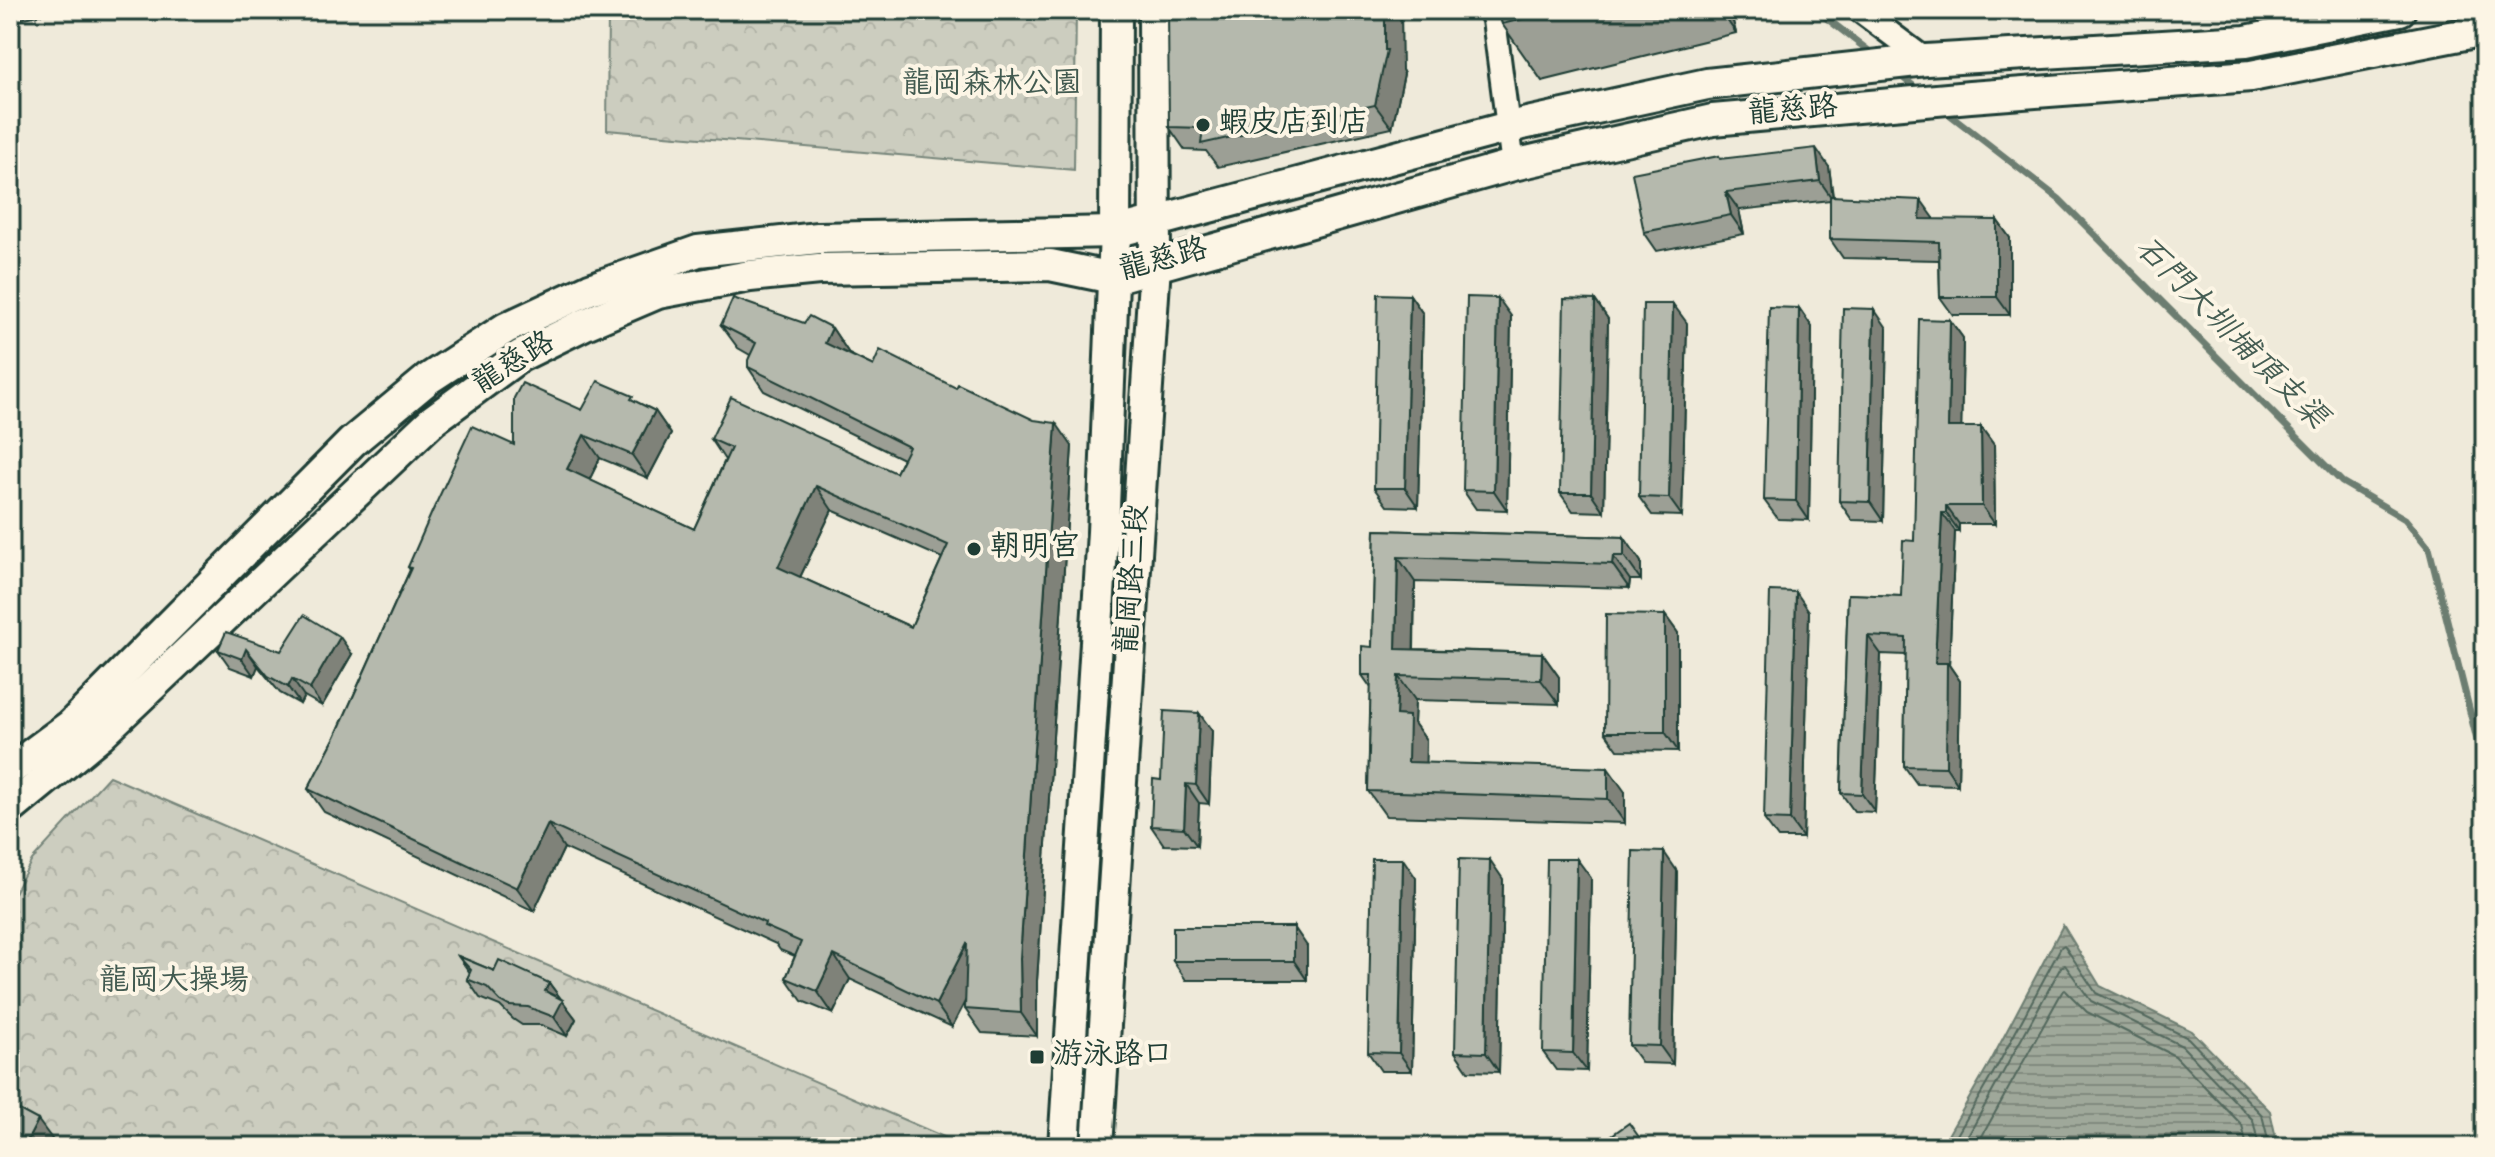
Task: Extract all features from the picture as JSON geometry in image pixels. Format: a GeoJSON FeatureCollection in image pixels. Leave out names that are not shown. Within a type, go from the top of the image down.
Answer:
{"type":"FeatureCollection","features":[{"type":"Feature","properties":{"kind":"street","name":"龍岡路三段"},"geometry":{"type":"LineString","coordinates":[[1064,1147],[1103,546],[1115,232],[1116,10]]}},
{"type":"Feature","properties":{"kind":"street","name":"龍岡路三段"},"geometry":{"type":"LineString","coordinates":[[1097,1147],[1155,265],[1154,10]]}},
{"type":"Feature","properties":{"kind":"street"},"geometry":{"type":"LineString","coordinates":[[1490,10],[1494,20],[1513,165]]}},
{"type":"Feature","properties":{"kind":"street"},"geometry":{"type":"LineString","coordinates":[[1859,10],[1926,60]]}},
{"type":"Feature","properties":{"kind":"street","name":"龍慈路"},"geometry":{"type":"LineString","coordinates":[[10,770],[71,725],[352,442],[428,379],[506,328],[590,289],[698,251],[818,238],[1115,232],[1509,127],[1707,84],[1926,60],[2246,41],[2400,10]]}},
{"type":"Feature","properties":{"kind":"street","name":"龍慈路"},"geometry":{"type":"LineString","coordinates":[[10,809],[100,735],[433,420],[520,356],[658,293],[750,276],[819,269],[1050,265],[1113,278],[1513,165],[1713,120],[2251,76],[2485,30]]}},
{"type":"Feature","properties":{"kind":"green space","name":"龍岡森林公園"},"geometry":{"type":"Polygon","coordinates":[[[608,10],[1076,10],[1074,170],[607,130],[608,10]]]}},
{"type":"Feature","properties":{"kind":"green space","name":"龍岡大操場"},"geometry":{"type":"Polygon","coordinates":[[[109,776],[967,1147],[10,1147],[10,900],[32,860],[109,776]]]}},
{"type":"Feature","properties":{"kind":"water"},"geometry":{"type":"Polygon","coordinates":[[[2063,925],[2100,986],[2192,1031],[2270,1111],[2278,1147],[1928,1147],[1944,1142],[2063,925]]]}},
{"type":"Feature","properties":{"kind":"building"},"geometry":{"type":"Polygon","coordinates":[[[1168,10],[1385,10],[1387,50],[1375,105],[1201,144],[1203,128],[1169,127],[1168,10]]]}},
{"type":"Feature","properties":{"kind":"building"},"geometry":{"type":"Polygon","coordinates":[[[1498,10],[1559,10],[1502,24],[1498,10]]]}},
{"type":"Feature","properties":{"kind":"building"},"geometry":{"type":"Polygon","coordinates":[[[1816,148],[1820,181],[1726,192],[1731,215],[1644,232],[1632,173],[1719,156],[1720,159],[1816,148]]]}},
{"type":"Feature","properties":{"kind":"building"},"geometry":{"type":"Polygon","coordinates":[[[1830,196],[1921,200],[1920,219],[1997,220],[1997,297],[1940,297],[1939,242],[1830,239],[1830,196]]]}},
{"type":"Feature","properties":{"kind":"building"},"geometry":{"type":"Polygon","coordinates":[[[1378,294],[1410,295],[1405,488],[1374,488],[1378,294]]]}},
{"type":"Feature","properties":{"kind":"building"},"geometry":{"type":"Polygon","coordinates":[[[1467,297],[1498,298],[1494,491],[1463,490],[1467,297]]]}},
{"type":"Feature","properties":{"kind":"building"},"geometry":{"type":"Polygon","coordinates":[[[733,298],[804,323],[809,316],[832,328],[825,343],[873,366],[880,350],[956,388],[958,384],[1034,420],[1056,423],[1020,958],[1021,1013],[965,1009],[967,943],[936,1004],[834,955],[817,991],[786,978],[801,942],[548,824],[517,888],[308,789],[335,737],[472,426],[514,445],[514,398],[522,383],[582,410],[598,381],[633,396],[631,399],[655,411],[632,455],[584,435],[567,469],[694,529],[731,448],[711,439],[731,397],[896,473],[909,447],[748,367],[756,343],[721,325],[733,298]],[[816,486],[778,567],[911,627],[948,545],[816,486]]]}},
{"type":"Feature","properties":{"kind":"building"},"geometry":{"type":"Polygon","coordinates":[[[1564,299],[1595,300],[1591,493],[1560,493],[1564,299]]]}},
{"type":"Feature","properties":{"kind":"building"},"geometry":{"type":"Polygon","coordinates":[[[1643,304],[1673,304],[1669,498],[1639,497],[1643,304]]]}},
{"type":"Feature","properties":{"kind":"building"},"geometry":{"type":"Polygon","coordinates":[[[1769,307],[1799,308],[1796,501],[1764,500],[1769,307]]]}},
{"type":"Feature","properties":{"kind":"building"},"geometry":{"type":"Polygon","coordinates":[[[1843,308],[1874,309],[1870,502],[1839,501],[1843,308]]]}},
{"type":"Feature","properties":{"kind":"building"},"geometry":{"type":"Polygon","coordinates":[[[1919,319],[1950,320],[1948,427],[1981,427],[1982,506],[1946,506],[1946,513],[1942,513],[1935,663],[1947,663],[1946,767],[1904,766],[1906,638],[1868,636],[1862,794],[1841,793],[1848,594],[1901,596],[1903,540],[1914,541],[1919,319]]]}},
{"type":"Feature","properties":{"kind":"building"},"geometry":{"type":"Polygon","coordinates":[[[1375,530],[1624,537],[1624,556],[1613,556],[1612,564],[1398,557],[1396,649],[1542,653],[1541,680],[1398,676],[1396,715],[1409,716],[1408,762],[1608,768],[1608,799],[1368,791],[1371,675],[1362,675],[1362,646],[1372,647],[1375,530]]]}},
{"type":"Feature","properties":{"kind":"building"},"geometry":{"type":"Polygon","coordinates":[[[1770,591],[1796,592],[1790,820],[1764,819],[1770,591]]]}},
{"type":"Feature","properties":{"kind":"building"},"geometry":{"type":"Polygon","coordinates":[[[1606,614],[1665,615],[1665,732],[1605,732],[1606,614]]]}},
{"type":"Feature","properties":{"kind":"building"},"geometry":{"type":"Polygon","coordinates":[[[304,615],[340,637],[310,689],[292,679],[288,687],[268,676],[246,649],[242,659],[218,650],[226,632],[281,651],[304,615]]]}},
{"type":"Feature","properties":{"kind":"building"},"geometry":{"type":"Polygon","coordinates":[[[1164,711],[1199,713],[1196,785],[1186,784],[1184,828],[1151,826],[1153,779],[1161,780],[1164,711]]]}},
{"type":"Feature","properties":{"kind":"building"},"geometry":{"type":"Polygon","coordinates":[[[1633,851],[1664,852],[1660,1046],[1629,1045],[1633,851]]]}},
{"type":"Feature","properties":{"kind":"building"},"geometry":{"type":"Polygon","coordinates":[[[1372,859],[1403,859],[1399,1053],[1368,1052],[1372,859]]]}},
{"type":"Feature","properties":{"kind":"building"},"geometry":{"type":"Polygon","coordinates":[[[1459,859],[1490,860],[1486,1053],[1455,1052],[1459,859]]]}},
{"type":"Feature","properties":{"kind":"building"},"geometry":{"type":"Polygon","coordinates":[[[1547,859],[1577,859],[1573,1053],[1543,1052],[1547,859]]]}},
{"type":"Feature","properties":{"kind":"building"},"geometry":{"type":"Polygon","coordinates":[[[1173,927],[1294,927],[1294,961],[1173,961],[1173,927]]]}},
{"type":"Feature","properties":{"kind":"building"},"geometry":{"type":"Polygon","coordinates":[[[458,956],[494,971],[499,960],[549,983],[545,991],[563,1000],[554,1017],[528,1007],[509,1006],[487,987],[467,979],[471,970],[458,956]]]}},
{"type":"Feature","properties":{"kind":"building"},"geometry":{"type":"Polygon","coordinates":[[[10,1105],[38,1120],[24,1147],[10,1147],[10,1105]]]}},
{"type":"Feature","properties":{"kind":"building"},"geometry":{"type":"Polygon","coordinates":[[[1629,1123],[1646,1147],[1595,1147],[1629,1123]]]}},
{"type":"Feature","properties":{"kind":"waterway","name":"石門大圳埔頂支渠"},"geometry":{"type":"LineString","coordinates":[[1816,10],[1874,55]]}},
{"type":"Feature","properties":{"kind":"waterway","name":"石門大圳埔頂支渠"},"geometry":{"type":"LineString","coordinates":[[1897,73],[1921,92]]}},
{"type":"Feature","properties":{"kind":"waterway","name":"石門大圳埔頂支渠"},"geometry":{"type":"LineString","coordinates":[[1944,110],[2059,199],[2342,482],[2405,519],[2429,548],[2485,772]]}},
{"type":"Feature","properties":{"kind":"place","name":"蝦皮店到店"},"geometry":{"type":"Point","coordinates":[1203,125]}},
{"type":"Feature","properties":{"kind":"place","name":"朝明宮"},"geometry":{"type":"Point","coordinates":[974,549]}},
{"type":"Feature","properties":{"kind":"place","name":"游泳路口"},"geometry":{"type":"Point","coordinates":[1037,1057]}}]}
